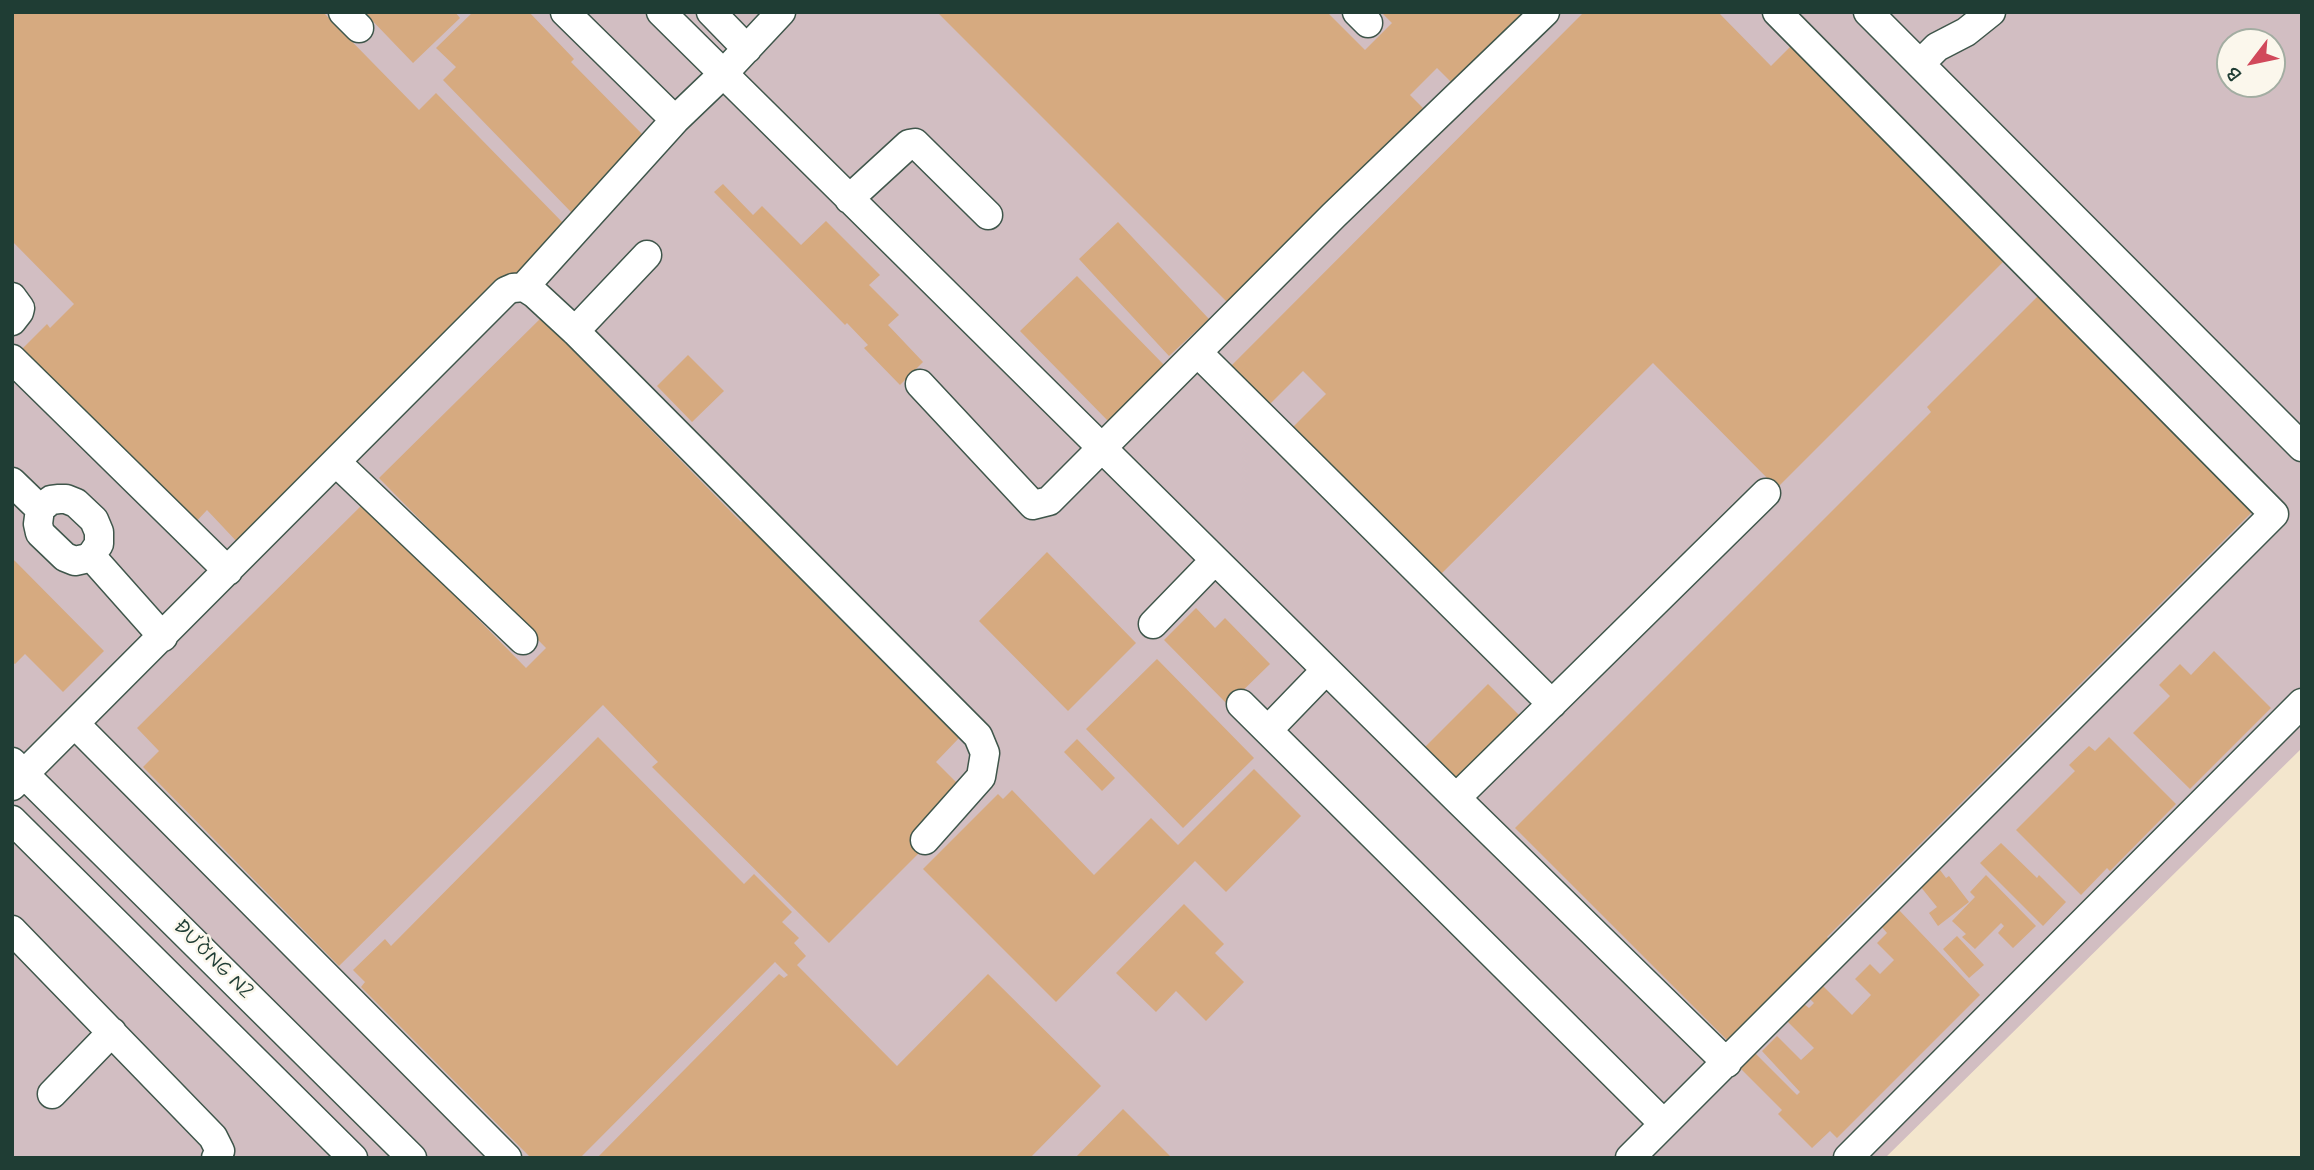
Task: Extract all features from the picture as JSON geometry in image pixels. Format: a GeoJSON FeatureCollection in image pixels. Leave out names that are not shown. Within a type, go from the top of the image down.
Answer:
{"type":"FeatureCollection","features":[{"type":"Feature","properties":{"kind":"street"},"geometry":{"type":"LineString","coordinates":[[565,12],[675,120]]}},
{"type":"Feature","properties":{"kind":"street"},"geometry":{"type":"LineString","coordinates":[[661,12],[1456,799],[1727,1063]]}},
{"type":"Feature","properties":{"kind":"street"},"geometry":{"type":"LineString","coordinates":[[711,12],[747,49]]}},
{"type":"Feature","properties":{"kind":"street"},"geometry":{"type":"LineString","coordinates":[[524,287],[675,120],[781,12]]}},
{"type":"Feature","properties":{"kind":"street"},"geometry":{"type":"LineString","coordinates":[[920,384],[1033,505],[1049,501],[1334,215],[1545,12]]}},
{"type":"Feature","properties":{"kind":"street"},"geometry":{"type":"LineString","coordinates":[[1630,1158],[2274,514],[1777,12]]}},
{"type":"Feature","properties":{"kind":"street"},"geometry":{"type":"LineString","coordinates":[[1868,12],[2302,447]]}},
{"type":"Feature","properties":{"kind":"street"},"geometry":{"type":"LineString","coordinates":[[1920,64],[1937,47],[1966,32],[1991,12]]}},
{"type":"Feature","properties":{"kind":"street"},"geometry":{"type":"LineString","coordinates":[[849,199],[909,144],[915,143],[988,215]]}},
{"type":"Feature","properties":{"kind":"street"},"geometry":{"type":"LineString","coordinates":[[575,331],[647,255]]}},
{"type":"Feature","properties":{"kind":"street"},"geometry":{"type":"LineString","coordinates":[[16,774],[75,724],[506,291],[524,287],[536,294],[575,331],[978,736],[985,753],[981,777],[925,840]]}},
{"type":"Feature","properties":{"kind":"street"},"geometry":{"type":"LineString","coordinates":[[12,297],[20,308],[12,321]]}},
{"type":"Feature","properties":{"kind":"street"},"geometry":{"type":"LineString","coordinates":[[1198,353],[1552,704]]}},
{"type":"Feature","properties":{"kind":"street"},"geometry":{"type":"LineString","coordinates":[[12,359],[228,571]]}},
{"type":"Feature","properties":{"kind":"street"},"geometry":{"type":"LineString","coordinates":[[336,462],[523,640]]}},
{"type":"Feature","properties":{"kind":"street"},"geometry":{"type":"LineString","coordinates":[[12,482],[40,509]]}},
{"type":"Feature","properties":{"kind":"street"},"geometry":{"type":"LineString","coordinates":[[1456,799],[1766,493]]}},
{"type":"Feature","properties":{"kind":"street"},"geometry":{"type":"LineString","coordinates":[[66,499],[76,503],[93,520],[99,532],[99,544],[91,556],[75,561],[65,557],[51,545],[40,533],[40,509],[51,500],[66,499]]}},
{"type":"Feature","properties":{"kind":"street"},"geometry":{"type":"LineString","coordinates":[[91,556],[163,636]]}},
{"type":"Feature","properties":{"kind":"street"},"geometry":{"type":"LineString","coordinates":[[1153,624],[1215,560]]}},
{"type":"Feature","properties":{"kind":"street"},"geometry":{"type":"LineString","coordinates":[[1268,730],[1326,670]]}},
{"type":"Feature","properties":{"kind":"street"},"geometry":{"type":"LineString","coordinates":[[1848,1158],[2302,703]]}},
{"type":"Feature","properties":{"kind":"street"},"geometry":{"type":"LineString","coordinates":[[1241,704],[1664,1124]]}},
{"type":"Feature","properties":{"kind":"street"},"geometry":{"type":"LineString","coordinates":[[75,724],[507,1158]]}},
{"type":"Feature","properties":{"kind":"street","name":"ĐƯỜNG N2"},"geometry":{"type":"LineString","coordinates":[[16,774],[412,1158]]}},
{"type":"Feature","properties":{"kind":"street","name":"ĐƯỜNG N2"},"geometry":{"type":"LineString","coordinates":[[12,820],[353,1158]]}},
{"type":"Feature","properties":{"kind":"street"},"geometry":{"type":"LineString","coordinates":[[12,930],[213,1137],[220,1151],[216,1158]]}},
{"type":"Feature","properties":{"kind":"street"},"geometry":{"type":"LineString","coordinates":[[52,1094],[112,1032]]}},
{"type":"Feature","properties":{"kind":"shaded area"},"geometry":{"type":"Polygon","coordinates":[[[12,12],[2302,12],[2302,748],[1885,1158],[12,1158],[12,12]]]}},
{"type":"Feature","properties":{"kind":"building"},"geometry":{"type":"Polygon","coordinates":[[[12,12],[323,12],[419,110],[436,93],[567,227],[240,545],[207,510],[193,525],[21,350],[47,324],[50,328],[74,304],[12,241],[12,12]]]}},
{"type":"Feature","properties":{"kind":"building"},"geometry":{"type":"Polygon","coordinates":[[[364,12],[455,12],[460,18],[413,63],[364,12]]]}},
{"type":"Feature","properties":{"kind":"building"},"geometry":{"type":"Polygon","coordinates":[[[473,12],[529,12],[574,59],[571,62],[645,137],[572,213],[443,80],[456,67],[436,48],[473,12]]]}},
{"type":"Feature","properties":{"kind":"building"},"geometry":{"type":"Polygon","coordinates":[[[937,12],[1327,12],[1365,50],[1392,23],[1381,12],[1543,12],[1458,89],[1437,68],[1410,95],[1423,108],[1229,304],[937,12]]]}},
{"type":"Feature","properties":{"kind":"building"},"geometry":{"type":"Polygon","coordinates":[[[1584,12],[1718,12],[1771,66],[1791,46],[2004,261],[1777,488],[1653,363],[1438,577],[1291,429],[1326,394],[1303,371],[1268,406],[1230,367],[1584,12]]]}},
{"type":"Feature","properties":{"kind":"building"},"geometry":{"type":"Polygon","coordinates":[[[723,184],[753,215],[762,206],[801,245],[826,221],[880,275],[869,285],[899,315],[888,325],[923,362],[900,385],[864,348],[868,345],[847,323],[845,325],[714,192],[723,184]]]}},
{"type":"Feature","properties":{"kind":"building"},"geometry":{"type":"Polygon","coordinates":[[[1118,222],[1209,319],[1169,356],[1079,259],[1118,222]]]}},
{"type":"Feature","properties":{"kind":"building"},"geometry":{"type":"Polygon","coordinates":[[[1077,276],[1166,367],[1109,422],[1020,331],[1077,276]]]}},
{"type":"Feature","properties":{"kind":"building"},"geometry":{"type":"Polygon","coordinates":[[[2039,295],[2253,511],[1827,937],[1830,940],[1728,1041],[1515,828],[1931,412],[1927,407],[2039,295]]]}},
{"type":"Feature","properties":{"kind":"building"},"geometry":{"type":"Polygon","coordinates":[[[541,318],[741,522],[746,518],[824,597],[821,600],[959,738],[936,762],[965,791],[921,851],[829,943],[652,767],[658,762],[603,705],[339,966],[143,767],[159,751],[137,728],[364,503],[526,668],[546,648],[379,478],[541,318]]]}},
{"type":"Feature","properties":{"kind":"building"},"geometry":{"type":"Polygon","coordinates":[[[688,355],[724,391],[692,422],[657,386],[688,355]]]}},
{"type":"Feature","properties":{"kind":"building"},"geometry":{"type":"Polygon","coordinates":[[[1047,552],[1136,643],[1068,711],[979,621],[1047,552]]]}},
{"type":"Feature","properties":{"kind":"building"},"geometry":{"type":"Polygon","coordinates":[[[12,558],[104,651],[63,692],[25,654],[15,664],[12,662],[12,558]]]}},
{"type":"Feature","properties":{"kind":"building"},"geometry":{"type":"Polygon","coordinates":[[[1196,608],[1215,628],[1225,618],[1270,664],[1228,705],[1164,640],[1196,608]]]}},
{"type":"Feature","properties":{"kind":"building"},"geometry":{"type":"Polygon","coordinates":[[[2214,651],[2271,708],[2190,789],[2133,733],[2170,696],[2159,685],[2180,664],[2191,675],[2214,651]]]}},
{"type":"Feature","properties":{"kind":"building"},"geometry":{"type":"Polygon","coordinates":[[[1157,659],[1254,758],[1183,828],[1086,729],[1157,659]]]}},
{"type":"Feature","properties":{"kind":"building"},"geometry":{"type":"Polygon","coordinates":[[[1488,684],[1519,715],[1456,778],[1425,747],[1488,684]]]}},
{"type":"Feature","properties":{"kind":"building"},"geometry":{"type":"Polygon","coordinates":[[[598,737],[744,884],[754,874],[792,912],[782,922],[799,938],[794,943],[806,956],[797,965],[897,1066],[988,974],[1101,1086],[1030,1158],[597,1158],[779,974],[784,978],[788,975],[775,962],[580,1158],[531,1158],[361,987],[365,982],[353,970],[385,939],[391,946],[598,737]]]}},
{"type":"Feature","properties":{"kind":"building"},"geometry":{"type":"Polygon","coordinates":[[[2109,737],[2176,804],[2110,871],[2107,868],[2081,895],[2016,830],[2075,771],[2069,765],[2089,746],[2095,751],[2109,737]]]}},
{"type":"Feature","properties":{"kind":"building"},"geometry":{"type":"Polygon","coordinates":[[[1077,739],[1115,778],[1102,791],[1064,752],[1077,739]]]}},
{"type":"Feature","properties":{"kind":"building"},"geometry":{"type":"Polygon","coordinates":[[[1254,769],[1301,816],[1226,892],[1195,861],[1056,1002],[923,869],[998,794],[1003,799],[1012,790],[1094,875],[1151,818],[1178,845],[1254,769]]]}},
{"type":"Feature","properties":{"kind":"building"},"geometry":{"type":"Polygon","coordinates":[[[2001,843],[2066,902],[2043,926],[1980,863],[2001,843]]]}},
{"type":"Feature","properties":{"kind":"building"},"geometry":{"type":"Polygon","coordinates":[[[1940,870],[1946,878],[1949,876],[1969,902],[1938,926],[1929,913],[1937,907],[1920,886],[1940,870]]]}},
{"type":"Feature","properties":{"kind":"building"},"geometry":{"type":"Polygon","coordinates":[[[1986,875],[2036,926],[2013,948],[1998,933],[2004,926],[2001,923],[1975,949],[1962,937],[1966,934],[1952,921],[1975,897],[1970,892],[1986,875]]]}},
{"type":"Feature","properties":{"kind":"building"},"geometry":{"type":"Polygon","coordinates":[[[1184,904],[1224,944],[1215,953],[1244,982],[1206,1021],[1176,991],[1156,1012],[1116,973],[1184,904]]]}},
{"type":"Feature","properties":{"kind":"building"},"geometry":{"type":"Polygon","coordinates":[[[1898,909],[1980,995],[1837,1138],[1830,1131],[1812,1148],[1778,1114],[1782,1110],[1738,1066],[1753,1051],[1797,1095],[1800,1092],[1762,1051],[1777,1036],[1801,1060],[1814,1048],[1787,1021],[1804,1004],[1809,1008],[1814,1003],[1808,997],[1821,984],[1852,1015],[1871,995],[1855,979],[1870,964],[1880,974],[1894,960],[1877,943],[1887,933],[1881,926],[1898,909]]]}},
{"type":"Feature","properties":{"kind":"building"},"geometry":{"type":"Polygon","coordinates":[[[1957,936],[1984,965],[1969,978],[1943,949],[1957,936]]]}},
{"type":"Feature","properties":{"kind":"building"},"geometry":{"type":"Polygon","coordinates":[[[1123,1109],[1172,1158],[1075,1158],[1123,1109]]]}}]}
